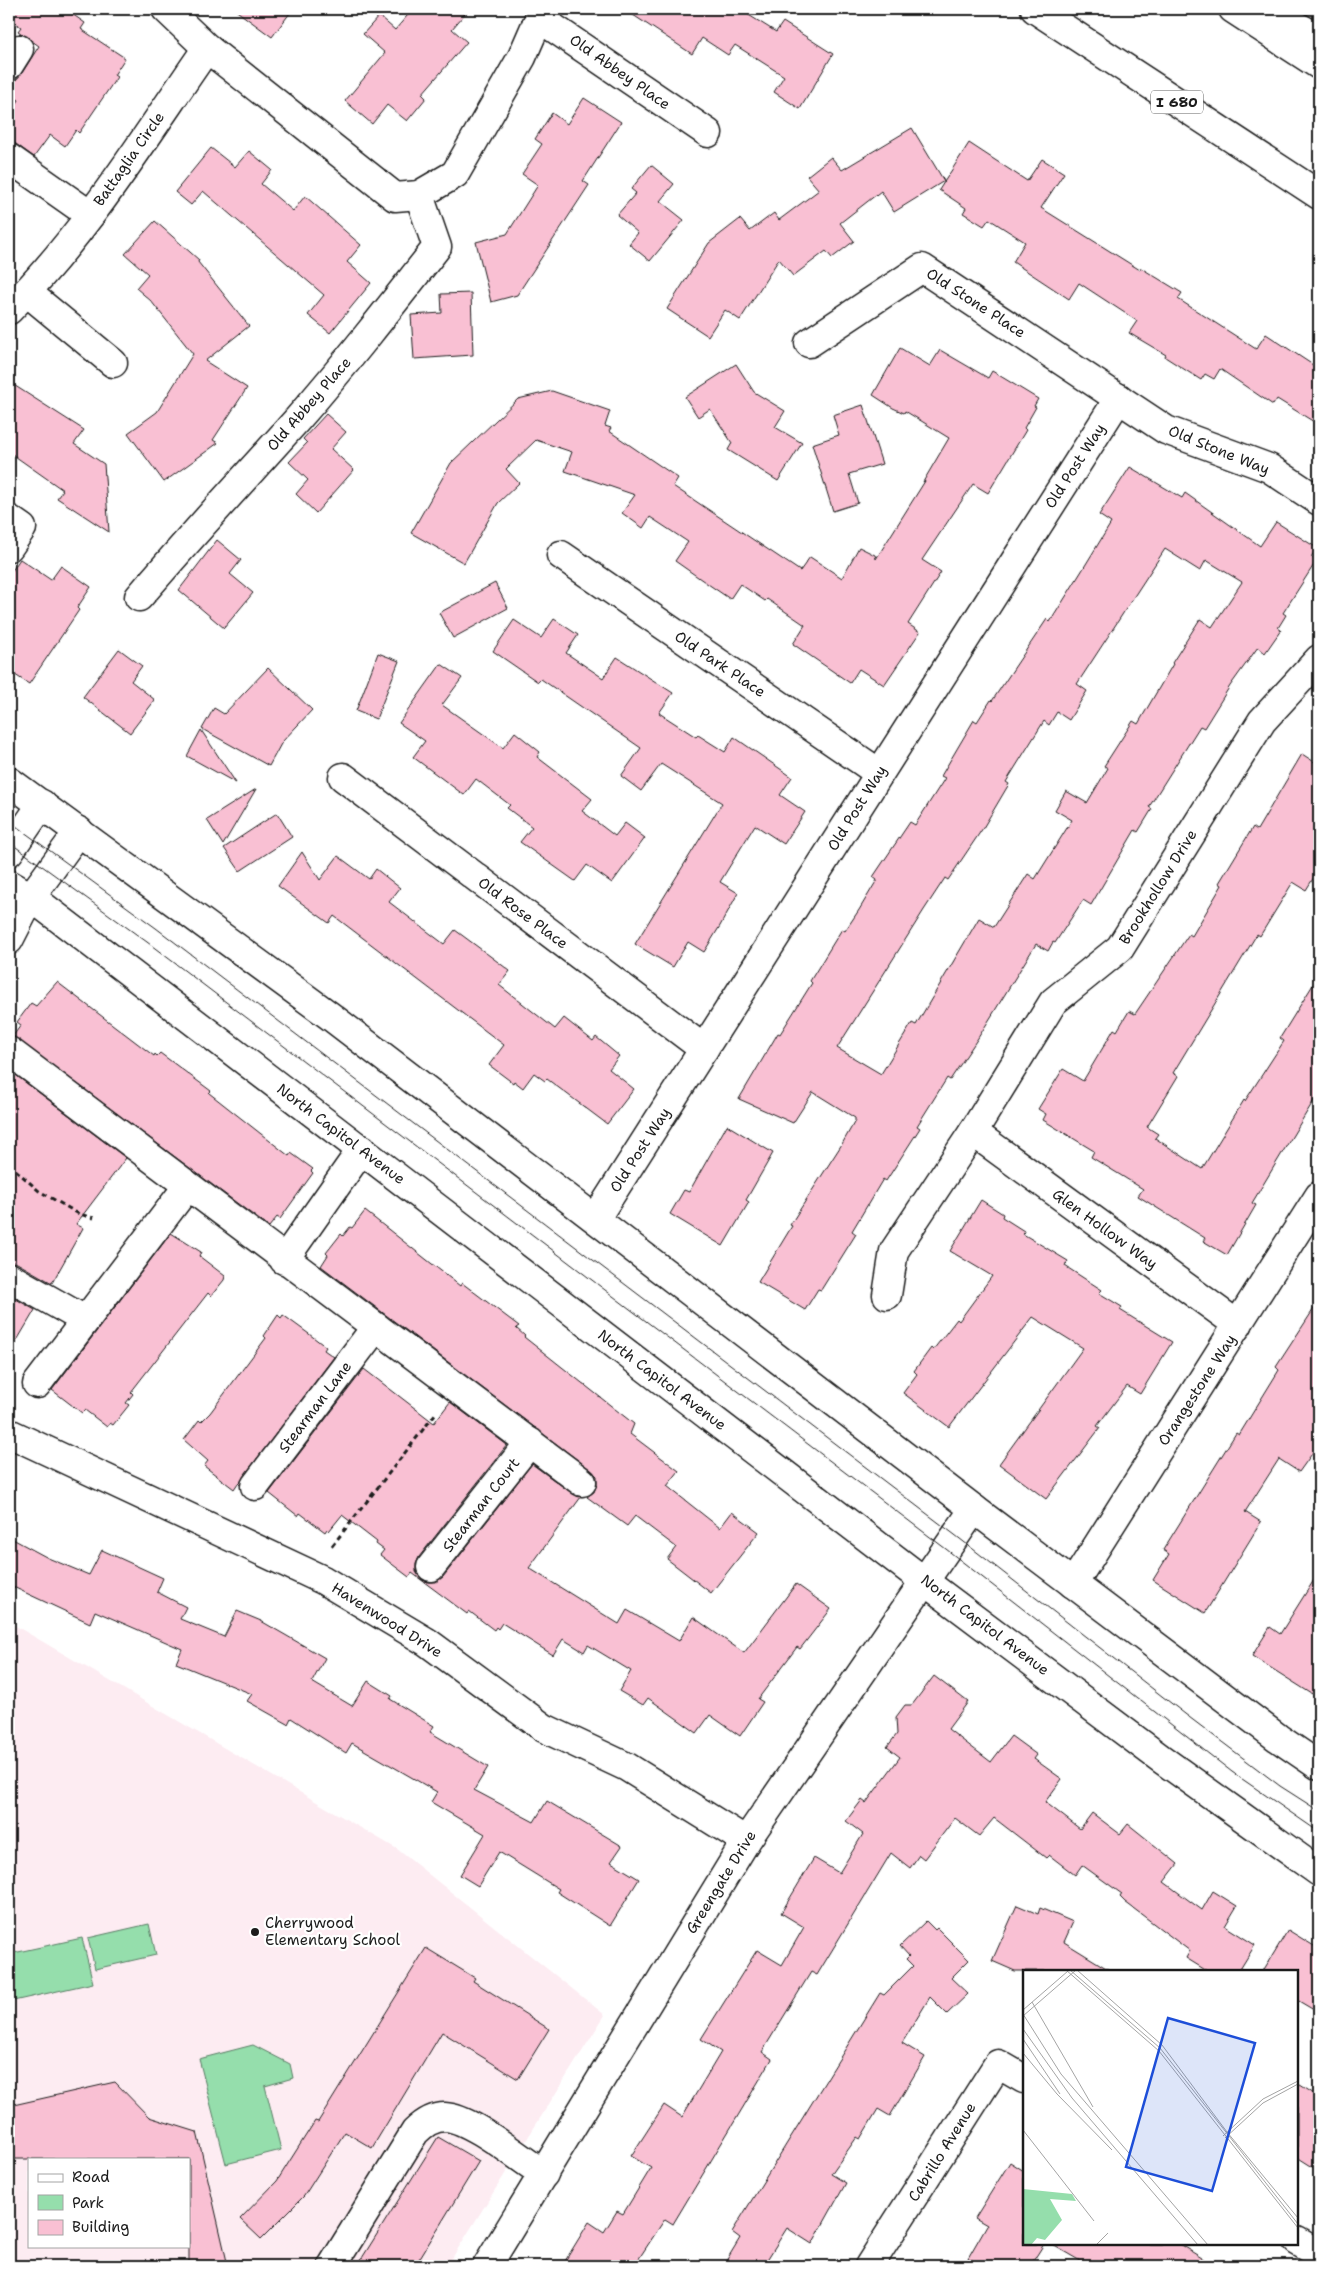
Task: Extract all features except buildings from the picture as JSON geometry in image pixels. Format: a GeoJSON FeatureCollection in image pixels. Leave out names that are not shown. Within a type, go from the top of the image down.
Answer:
{"type":"FeatureCollection","features":[{"type":"Feature","properties":{"kind":"main road"},"geometry":{"type":"LineString","coordinates":[[166,9],[207,48]]}},
{"type":"Feature","properties":{"kind":"main road","name":"I 680"},"geometry":{"type":"LineString","coordinates":[[1035,9],[1319,195]]}},
{"type":"Feature","properties":{"kind":"main road"},"geometry":{"type":"LineString","coordinates":[[1233,9],[1319,65]]}},
{"type":"Feature","properties":{"kind":"main road"},"geometry":{"type":"LineString","coordinates":[[1265,9],[1319,38]]}},
{"type":"Feature","properties":{"kind":"main road","name":"Old Abbey Place"},"geometry":{"type":"LineString","coordinates":[[207,48],[395,197],[419,195],[455,174],[522,57],[539,18],[708,133]]}},
{"type":"Feature","properties":{"kind":"main road","name":"Battaglia Circle"},"geometry":{"type":"LineString","coordinates":[[18,301],[90,216],[207,48]]}},
{"type":"Feature","properties":{"kind":"main road"},"geometry":{"type":"LineString","coordinates":[[9,158],[90,216]]}},
{"type":"Feature","properties":{"kind":"main road","name":"Old Abbey Place"},"geometry":{"type":"LineString","coordinates":[[139,597],[198,528],[297,420],[378,323],[436,247],[419,195]]}},
{"type":"Feature","properties":{"kind":"main road","name":"Old Stone Place"},"geometry":{"type":"LineString","coordinates":[[809,343],[922,268],[1119,398]]}},
{"type":"Feature","properties":{"kind":"main road"},"geometry":{"type":"LineString","coordinates":[[18,301],[114,364]]}},
{"type":"Feature","properties":{"kind":"main road","name":"Old Stone Way"},"geometry":{"type":"LineString","coordinates":[[1119,398],[1166,430],[1270,468],[1319,501]]}},
{"type":"Feature","properties":{"kind":"main road","name":"Old Post Way"},"geometry":{"type":"LineString","coordinates":[[596,1218],[1119,398]]}},
{"type":"Feature","properties":{"kind":"main road"},"geometry":{"type":"LineString","coordinates":[[9,519],[22,528],[9,547]]}},
{"type":"Feature","properties":{"kind":"main road","name":"Old Park Place"},"geometry":{"type":"LineString","coordinates":[[561,555],[879,773]]}},
{"type":"Feature","properties":{"kind":"main road","name":"Brookhollow Drive"},"geometry":{"type":"LineString","coordinates":[[887,1295],[894,1251],[973,1132],[1053,1002],[1120,948],[1262,721],[1319,659]]}},
{"type":"Feature","properties":{"kind":"main road","name":"Old Rose Place"},"geometry":{"type":"LineString","coordinates":[[343,777],[704,1049]]}},
{"type":"Feature","properties":{"kind":"main road"},"geometry":{"type":"LineString","coordinates":[[9,781],[79,830],[596,1218],[974,1509],[1278,1738],[1319,1766]]}},
{"type":"Feature","properties":{"kind":"main road"},"geometry":{"type":"LineString","coordinates":[[9,852],[42,804]]}},
{"type":"Feature","properties":{"kind":"main road"},"geometry":{"type":"LineString","coordinates":[[9,940],[20,890],[79,830]]}},
{"type":"Feature","properties":{"kind":"main road","name":"North Capitol Avenue"},"geometry":{"type":"LineString","coordinates":[[20,890],[362,1149],[924,1580],[1160,1758],[1319,1872]]}},
{"type":"Feature","properties":{"kind":"main road"},"geometry":{"type":"LineString","coordinates":[[9,1051],[284,1260],[582,1482]]}},
{"type":"Feature","properties":{"kind":"main road","name":"Glen Hollow Way"},"geometry":{"type":"LineString","coordinates":[[973,1132],[1238,1325]]}},
{"type":"Feature","properties":{"kind":"main road"},"geometry":{"type":"LineString","coordinates":[[284,1260],[362,1149]]}},
{"type":"Feature","properties":{"kind":"main road"},"geometry":{"type":"LineString","coordinates":[[37,1384],[187,1187]]}},
{"type":"Feature","properties":{"kind":"main road","name":"Orangestone Way"},"geometry":{"type":"LineString","coordinates":[[1073,1584],[1319,1196]]}},
{"type":"Feature","properties":{"kind":"main road"},"geometry":{"type":"LineString","coordinates":[[9,1277],[85,1320]]}},
{"type":"Feature","properties":{"kind":"main road","name":"Stearman Lane"},"geometry":{"type":"LineString","coordinates":[[255,1486],[376,1327]]}},
{"type":"Feature","properties":{"kind":"main road","name":"Havenwood Drive"},"geometry":{"type":"LineString","coordinates":[[9,1433],[323,1580],[427,1642],[544,1728],[627,1767],[746,1841]]}},
{"type":"Feature","properties":{"kind":"main road","name":"Stearman Court"},"geometry":{"type":"LineString","coordinates":[[432,1567],[530,1442]]}},
{"type":"Feature","properties":{"kind":"main road","name":"Greengate Drive"},"geometry":{"type":"LineString","coordinates":[[487,2266],[746,1841],[974,1509]]}},
{"type":"Feature","properties":{"kind":"main road","name":"Cabrillo Avenue"},"geometry":{"type":"LineString","coordinates":[[869,2266],[998,2064],[1023,2078]]}},
{"type":"Feature","properties":{"kind":"main road"},"geometry":{"type":"LineString","coordinates":[[332,2266],[415,2132],[426,2122],[444,2117],[464,2122],[544,2174]]}},
{"type":"Feature","properties":{"kind":"main road"},"geometry":{"type":"LineString","coordinates":[[1298,2242],[1319,2254]]}},
{"type":"Feature","properties":{"kind":"path"},"geometry":{"type":"LineString","coordinates":[[9,1164],[39,1190],[79,1214],[94,1218]]}},
{"type":"Feature","properties":{"kind":"path"},"geometry":{"type":"LineString","coordinates":[[332,1546],[436,1413]]}},
{"type":"Feature","properties":{"kind":"shaded area","name":"Cherrywood Elementary School"},"geometry":{"type":"Polygon","coordinates":[[[9,1622],[397,1849],[605,2015],[447,2266],[9,2266],[9,1622]]]}},
{"type":"Feature","properties":{"kind":"green space"},"geometry":{"type":"Polygon","coordinates":[[[149,1924],[156,1955],[95,1969],[88,1938],[149,1924]]]}},
{"type":"Feature","properties":{"kind":"green space"},"geometry":{"type":"Polygon","coordinates":[[[82,1938],[93,1983],[9,2002],[9,1954],[82,1938]]]}},
{"type":"Feature","properties":{"kind":"green space"},"geometry":{"type":"Polygon","coordinates":[[[253,2045],[290,2064],[293,2078],[265,2086],[281,2150],[226,2164],[199,2059],[253,2045]]]}},
{"type":"Feature","properties":{"kind":"tram line"},"geometry":{"type":"LineString","coordinates":[[9,821],[156,928],[955,1535],[1280,1786],[1319,1811]]}},
{"type":"Feature","properties":{"kind":"tram line"},"geometry":{"type":"LineString","coordinates":[[9,842],[147,942],[946,1549],[1232,1772],[1319,1832]]}},
{"type":"Feature","properties":{"kind":"place","name":"Cherrywood Elementary School"},"geometry":{"type":"Point","coordinates":[255,1932]}}]}
